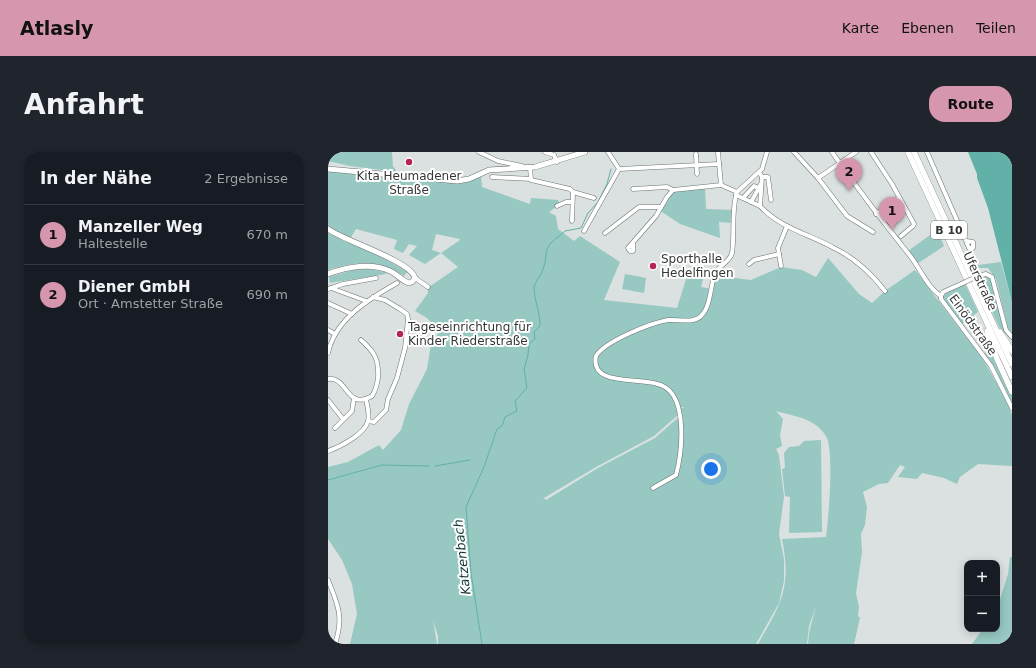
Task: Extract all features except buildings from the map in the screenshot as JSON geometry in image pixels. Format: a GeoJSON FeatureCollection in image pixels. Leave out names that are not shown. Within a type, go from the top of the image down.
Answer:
{"type":"FeatureCollection","features":[{"type":"Feature","properties":{"kind":"highway","name":"Uferstraße"},"geometry":{"type":"LineString","coordinates":[[908,152],[1012,377]]}},
{"type":"Feature","properties":{"kind":"highway","name":"Uferstraße"},"geometry":{"type":"LineString","coordinates":[[914,152],[1012,364]]}},
{"type":"Feature","properties":{"kind":"highway"},"geometry":{"type":"LineString","coordinates":[[985,307],[991,312],[1012,351]]}},
{"type":"Feature","properties":{"kind":"highway"},"geometry":{"type":"LineString","coordinates":[[984,317],[995,354],[1012,392]]}},
{"type":"Feature","properties":{"kind":"main road"},"geometry":{"type":"LineString","coordinates":[[556,160],[576,152]]}},
{"type":"Feature","properties":{"kind":"main road"},"geometry":{"type":"LineString","coordinates":[[328,169],[351,170],[451,182],[464,180],[494,169],[528,168],[585,152]]}},
{"type":"Feature","properties":{"kind":"main road"},"geometry":{"type":"LineString","coordinates":[[328,229],[340,236],[387,256],[410,271],[415,278],[409,283],[387,269],[367,267],[349,268],[328,274]]}},
{"type":"Feature","properties":{"kind":"street"},"geometry":{"type":"LineString","coordinates":[[479,152],[498,161],[528,168],[530,179]]}},
{"type":"Feature","properties":{"kind":"street"},"geometry":{"type":"LineString","coordinates":[[545,152],[554,155],[556,160]]}},
{"type":"Feature","properties":{"kind":"street"},"geometry":{"type":"LineString","coordinates":[[608,152],[619,169]]}},
{"type":"Feature","properties":{"kind":"street"},"geometry":{"type":"LineString","coordinates":[[718,152],[721,185]]}},
{"type":"Feature","properties":{"kind":"street"},"geometry":{"type":"LineString","coordinates":[[653,488],[676,475],[681,449],[680,408],[669,390],[663,386],[648,381],[611,379],[603,376],[596,366],[596,356],[604,347],[616,340],[654,324],[667,320],[691,320],[702,315],[717,271],[731,254],[736,194],[759,172],[763,166],[767,152]]}},
{"type":"Feature","properties":{"kind":"street"},"geometry":{"type":"LineString","coordinates":[[794,152],[818,178],[847,216],[872,232]]}},
{"type":"Feature","properties":{"kind":"street","name":"Einödstraße"},"geometry":{"type":"LineString","coordinates":[[832,152],[876,214],[912,258],[991,366],[1012,408]]}},
{"type":"Feature","properties":{"kind":"street"},"geometry":{"type":"LineString","coordinates":[[818,178],[856,152]]}},
{"type":"Feature","properties":{"kind":"street"},"geometry":{"type":"LineString","coordinates":[[871,152],[914,224],[900,236]]}},
{"type":"Feature","properties":{"kind":"street"},"geometry":{"type":"LineString","coordinates":[[927,152],[966,241]]}},
{"type":"Feature","properties":{"kind":"street"},"geometry":{"type":"LineString","coordinates":[[696,154],[697,174]]}},
{"type":"Feature","properties":{"kind":"street"},"geometry":{"type":"LineString","coordinates":[[619,169],[719,164]]}},
{"type":"Feature","properties":{"kind":"street"},"geometry":{"type":"LineString","coordinates":[[584,231],[619,169]]}},
{"type":"Feature","properties":{"kind":"street"},"geometry":{"type":"LineString","coordinates":[[759,172],[762,177],[760,206]]}},
{"type":"Feature","properties":{"kind":"street"},"geometry":{"type":"LineString","coordinates":[[492,177],[530,179],[533,181],[567,187],[573,192],[594,198]]}},
{"type":"Feature","properties":{"kind":"street"},"geometry":{"type":"LineString","coordinates":[[762,177],[768,177],[771,200]]}},
{"type":"Feature","properties":{"kind":"street"},"geometry":{"type":"LineString","coordinates":[[751,202],[761,184]]}},
{"type":"Feature","properties":{"kind":"street"},"geometry":{"type":"LineString","coordinates":[[633,189],[667,187],[673,190],[721,185],[760,206],[772,219],[835,248],[851,258],[865,268],[885,291]]}},
{"type":"Feature","properties":{"kind":"street"},"geometry":{"type":"LineString","coordinates":[[743,198],[754,186],[758,188]]}},
{"type":"Feature","properties":{"kind":"street"},"geometry":{"type":"LineString","coordinates":[[633,242],[656,216],[673,190]]}},
{"type":"Feature","properties":{"kind":"street"},"geometry":{"type":"LineString","coordinates":[[572,221],[571,202],[573,192]]}},
{"type":"Feature","properties":{"kind":"street"},"geometry":{"type":"LineString","coordinates":[[876,214],[899,198]]}},
{"type":"Feature","properties":{"kind":"street"},"geometry":{"type":"LineString","coordinates":[[556,206],[571,202]]}},
{"type":"Feature","properties":{"kind":"street"},"geometry":{"type":"LineString","coordinates":[[605,233],[639,207],[661,207]]}},
{"type":"Feature","properties":{"kind":"street"},"geometry":{"type":"LineString","coordinates":[[781,266],[779,243],[787,226]]}},
{"type":"Feature","properties":{"kind":"street"},"geometry":{"type":"LineString","coordinates":[[749,264],[754,260],[779,254]]}},
{"type":"Feature","properties":{"kind":"street"},"geometry":{"type":"LineString","coordinates":[[940,296],[943,292],[978,276],[986,274],[992,277],[1006,330],[1012,336]]}},
{"type":"Feature","properties":{"kind":"street"},"geometry":{"type":"LineString","coordinates":[[330,288],[376,278]]}},
{"type":"Feature","properties":{"kind":"street"},"geometry":{"type":"LineString","coordinates":[[415,278],[428,287]]}},
{"type":"Feature","properties":{"kind":"street"},"geometry":{"type":"LineString","coordinates":[[328,353],[335,334],[352,314],[366,301],[397,283]]}},
{"type":"Feature","properties":{"kind":"street"},"geometry":{"type":"LineString","coordinates":[[330,288],[366,301]]}},
{"type":"Feature","properties":{"kind":"street"},"geometry":{"type":"LineString","coordinates":[[368,422],[374,422],[386,410],[388,399],[401,366],[405,348],[408,319],[406,314],[400,308],[385,300],[373,297]]}},
{"type":"Feature","properties":{"kind":"street"},"geometry":{"type":"LineString","coordinates":[[328,303],[352,314]]}},
{"type":"Feature","properties":{"kind":"street"},"geometry":{"type":"LineString","coordinates":[[328,330],[335,334]]}},
{"type":"Feature","properties":{"kind":"street"},"geometry":{"type":"LineString","coordinates":[[328,379],[334,378],[340,382],[354,398],[366,399],[375,392],[379,367],[374,352],[362,340]]}},
{"type":"Feature","properties":{"kind":"street"},"geometry":{"type":"LineString","coordinates":[[335,428],[352,411],[354,398]]}},
{"type":"Feature","properties":{"kind":"street"},"geometry":{"type":"LineString","coordinates":[[328,451],[352,439],[365,429],[368,422],[366,399]]}},
{"type":"Feature","properties":{"kind":"street"},"geometry":{"type":"LineString","coordinates":[[328,400],[343,419]]}},
{"type":"Feature","properties":{"kind":"street"},"geometry":{"type":"LineString","coordinates":[[328,580],[340,613],[340,629],[335,644]]}},
{"type":"Feature","properties":{"kind":"shaded area"},"geometry":{"type":"Polygon","coordinates":[[[328,152],[392,152],[393,166],[397,172],[350,166],[328,161],[328,152]]]}},
{"type":"Feature","properties":{"kind":"shaded area"},"geometry":{"type":"Polygon","coordinates":[[[968,152],[1007,152],[1012,165],[1012,302],[988,208],[968,152]]]}},
{"type":"Feature","properties":{"kind":"shaded area"},"geometry":{"type":"Polygon","coordinates":[[[328,171],[409,179],[409,182],[412,179],[458,183],[481,176],[482,187],[530,204],[531,198],[558,200],[560,204],[549,212],[556,216],[558,229],[574,241],[580,236],[620,262],[604,300],[677,308],[687,276],[703,279],[701,287],[712,289],[714,276],[721,265],[725,273],[735,278],[751,280],[781,267],[802,270],[816,277],[828,258],[859,294],[872,303],[885,291],[915,270],[983,359],[1008,403],[1012,415],[1012,466],[978,464],[960,477],[957,484],[944,478],[922,473],[917,479],[898,477],[905,467],[900,465],[888,483],[879,484],[863,492],[867,507],[865,525],[861,534],[862,552],[856,593],[859,607],[858,616],[860,618],[854,644],[808,644],[809,633],[816,606],[809,626],[807,644],[758,644],[779,603],[756,644],[438,644],[438,636],[433,621],[437,644],[350,644],[357,614],[352,584],[342,560],[328,539],[328,467],[348,462],[379,445],[383,450],[401,430],[409,404],[427,369],[431,344],[440,331],[427,318],[415,311],[428,293],[428,287],[458,267],[441,253],[425,264],[409,255],[417,246],[409,244],[403,253],[394,249],[397,240],[356,229],[350,239],[328,226],[328,171]],[[436,234],[432,250],[441,253],[460,239],[436,234]],[[678,407],[679,414],[654,436],[596,467],[544,498],[542,497],[546,500],[598,468],[655,438],[680,416],[680,408],[686,407],[678,407]],[[776,411],[783,419],[780,435],[782,446],[776,449],[779,455],[784,497],[779,534],[784,559],[784,581],[779,603],[785,583],[786,570],[782,539],[826,537],[830,489],[830,462],[828,441],[819,427],[808,420],[776,411]]]}},
{"type":"Feature","properties":{"kind":"shaded area"},"geometry":{"type":"Polygon","coordinates":[[[705,186],[706,209],[733,210],[732,223],[719,222],[720,238],[680,224],[659,210],[673,190],[705,186]]]}},
{"type":"Feature","properties":{"kind":"shaded area"},"geometry":{"type":"Polygon","coordinates":[[[937,230],[944,246],[917,264],[908,251],[937,230]]]}},
{"type":"Feature","properties":{"kind":"shaded area"},"geometry":{"type":"Polygon","coordinates":[[[328,233],[380,256],[407,272],[404,276],[394,270],[376,264],[367,263],[358,263],[328,270],[328,233]]]}},
{"type":"Feature","properties":{"kind":"shaded area"},"geometry":{"type":"Polygon","coordinates":[[[1001,262],[1012,302],[1012,333],[1008,328],[996,279],[988,268],[978,268],[978,265],[1001,262]]]}},
{"type":"Feature","properties":{"kind":"shaded area"},"geometry":{"type":"Polygon","coordinates":[[[367,269],[385,272],[386,274],[330,283],[329,277],[353,270],[367,269]]]}},
{"type":"Feature","properties":{"kind":"shaded area"},"geometry":{"type":"Polygon","coordinates":[[[625,274],[646,278],[644,293],[622,289],[625,274]]]}},
{"type":"Feature","properties":{"kind":"shaded area"},"geometry":{"type":"Polygon","coordinates":[[[984,276],[991,279],[1005,334],[1003,335],[977,280],[984,276]]]}},
{"type":"Feature","properties":{"kind":"shaded area"},"geometry":{"type":"Polygon","coordinates":[[[965,284],[978,312],[962,324],[944,300],[943,296],[965,284]]]}},
{"type":"Feature","properties":{"kind":"shaded area"},"geometry":{"type":"Polygon","coordinates":[[[992,348],[1012,395],[1012,404],[996,371],[984,354],[992,348]]]}},
{"type":"Feature","properties":{"kind":"shaded area"},"geometry":{"type":"Polygon","coordinates":[[[821,440],[822,532],[789,533],[790,497],[785,496],[782,469],[785,468],[784,453],[789,447],[799,446],[804,441],[821,440]]]}},
{"type":"Feature","properties":{"kind":"shaded area"},"geometry":{"type":"Polygon","coordinates":[[[1010,557],[1012,557],[1012,644],[972,644],[981,632],[1000,632],[1000,599],[1008,574],[1010,557]]]}},
{"type":"Feature","properties":{"kind":"waterway","name":"Katzenbach"},"geometry":{"type":"LineString","coordinates":[[482,644],[471,573],[466,507],[484,467],[497,429],[502,426],[505,417],[517,411],[515,401],[527,388],[524,369],[529,344],[535,339],[534,332],[540,326],[534,286],[542,272],[547,248],[565,231],[581,228],[588,213],[598,202],[607,184],[611,169]]}},
{"type":"Feature","properties":{"kind":"waterway"},"geometry":{"type":"LineString","coordinates":[[435,466],[470,460]]}},
{"type":"Feature","properties":{"kind":"waterway"},"geometry":{"type":"LineString","coordinates":[[328,480],[382,465],[429,466]]}},
{"type":"Feature","properties":{"kind":"place","name":"Kita Heumadener Straße"},"geometry":{"type":"Point","coordinates":[409,162]}},
{"type":"Feature","properties":{"kind":"place","name":"Diener GmbH"},"geometry":{"type":"Point","coordinates":[849,191]}},
{"type":"Feature","properties":{"kind":"place","name":"Manzeller Weg"},"geometry":{"type":"Point","coordinates":[892,230]}},
{"type":"Feature","properties":{"kind":"place","name":"Sporthalle Hedelfingen"},"geometry":{"type":"Point","coordinates":[653,266]}},
{"type":"Feature","properties":{"kind":"place","name":"Tageseinrichtung für Kinder Riederstraße"},"geometry":{"type":"Point","coordinates":[400,334]}}]}
